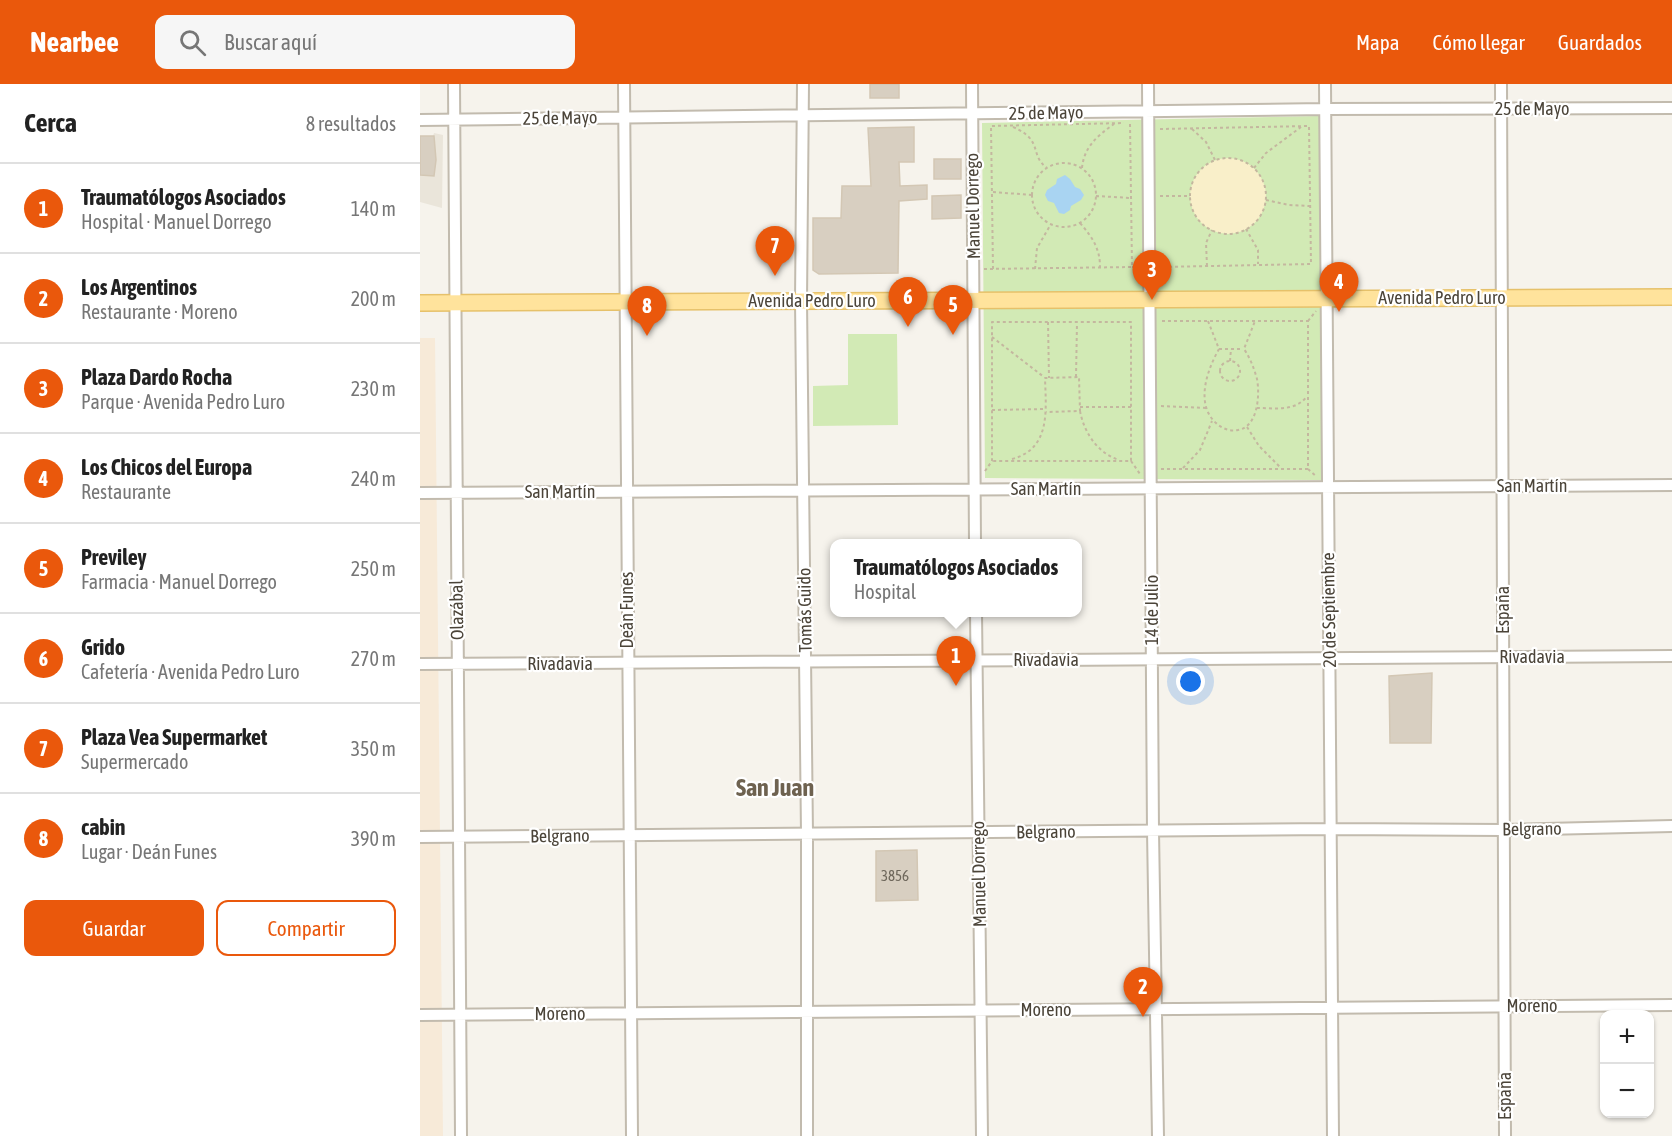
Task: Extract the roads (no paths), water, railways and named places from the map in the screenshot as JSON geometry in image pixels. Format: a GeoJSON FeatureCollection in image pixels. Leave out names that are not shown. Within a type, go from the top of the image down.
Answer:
{"type":"FeatureCollection","features":[{"type":"Feature","properties":{"kind":"main road","name":"Avenida Pedro Luro"},"geometry":{"type":"LineString","coordinates":[[420,303],[1672,297]]}},
{"type":"Feature","properties":{"kind":"street","name":"Olazábal"},"geometry":{"type":"LineString","coordinates":[[454,84],[461,1136]]}},
{"type":"Feature","properties":{"kind":"street","name":"Deán Funes"},"geometry":{"type":"LineString","coordinates":[[624,84],[632,1136]]}},
{"type":"Feature","properties":{"kind":"street","name":"Tomás Guido"},"geometry":{"type":"LineString","coordinates":[[802,84],[801,301],[807,834],[807,1136]]}},
{"type":"Feature","properties":{"kind":"street","name":"Manuel Dorrego"},"geometry":{"type":"LineString","coordinates":[[972,84],[975,539]]}},
{"type":"Feature","properties":{"kind":"street","name":"14 de Julio"},"geometry":{"type":"LineString","coordinates":[[1148,84],[1153,831],[1158,1136]]}},
{"type":"Feature","properties":{"kind":"street","name":"20 de Septiembre"},"geometry":{"type":"LineString","coordinates":[[1325,84],[1334,1136]]}},
{"type":"Feature","properties":{"kind":"street","name":"España"},"geometry":{"type":"LineString","coordinates":[[1501,84],[1505,1136]]}},
{"type":"Feature","properties":{"kind":"street","name":"25 de Mayo"},"geometry":{"type":"LineString","coordinates":[[420,120],[1325,109],[1672,108]]}},
{"type":"Feature","properties":{"kind":"street","name":"San Martín"},"geometry":{"type":"LineString","coordinates":[[420,493],[1672,485]]}},
{"type":"Feature","properties":{"kind":"street","name":"Manuel Dorrego"},"geometry":{"type":"LineString","coordinates":[[976,617],[982,1136]]}},
{"type":"Feature","properties":{"kind":"street","name":"Rivadavia"},"geometry":{"type":"LineString","coordinates":[[420,664],[1672,656]]}},
{"type":"Feature","properties":{"kind":"street","name":"Belgrano"},"geometry":{"type":"LineString","coordinates":[[420,837],[1331,829],[1503,830],[1672,826]]}},
{"type":"Feature","properties":{"kind":"street","name":"Moreno"},"geometry":{"type":"LineString","coordinates":[[420,1015],[1672,1005]]}},
{"type":"Feature","properties":{"kind":"water"},"geometry":{"type":"Polygon","coordinates":[[[1065,175],[1084,195],[1064,214],[1059,213],[1054,203],[1048,201],[1045,195],[1047,190],[1056,184],[1057,179],[1065,175]]]}},
{"type":"Feature","properties":{"kind":"place","name":"Plaza Vea Supermarket"},"geometry":{"type":"Point","coordinates":[775,276]}},
{"type":"Feature","properties":{"kind":"place","name":"Plaza Dardo Rocha"},"geometry":{"type":"Point","coordinates":[1152,300]}},
{"type":"Feature","properties":{"kind":"place","name":"Los Chicos del Europa"},"geometry":{"type":"Point","coordinates":[1339,312]}},
{"type":"Feature","properties":{"kind":"place","name":"Grido"},"geometry":{"type":"Point","coordinates":[908,327]}},
{"type":"Feature","properties":{"kind":"place","name":"Previley"},"geometry":{"type":"Point","coordinates":[953,335]}},
{"type":"Feature","properties":{"kind":"place","name":"cabin"},"geometry":{"type":"Point","coordinates":[647,336]}},
{"type":"Feature","properties":{"kind":"place","name":"Traumatólogos Asociados"},"geometry":{"type":"Point","coordinates":[956,686]}},
{"type":"Feature","properties":{"kind":"place","name":"Los Argentinos"},"geometry":{"type":"Point","coordinates":[1143,1017]}},
{"type":"Feature","properties":{"kind":"district","name":"San Juan"},"geometry":{"type":"Point","coordinates":[775,788]}}]}
